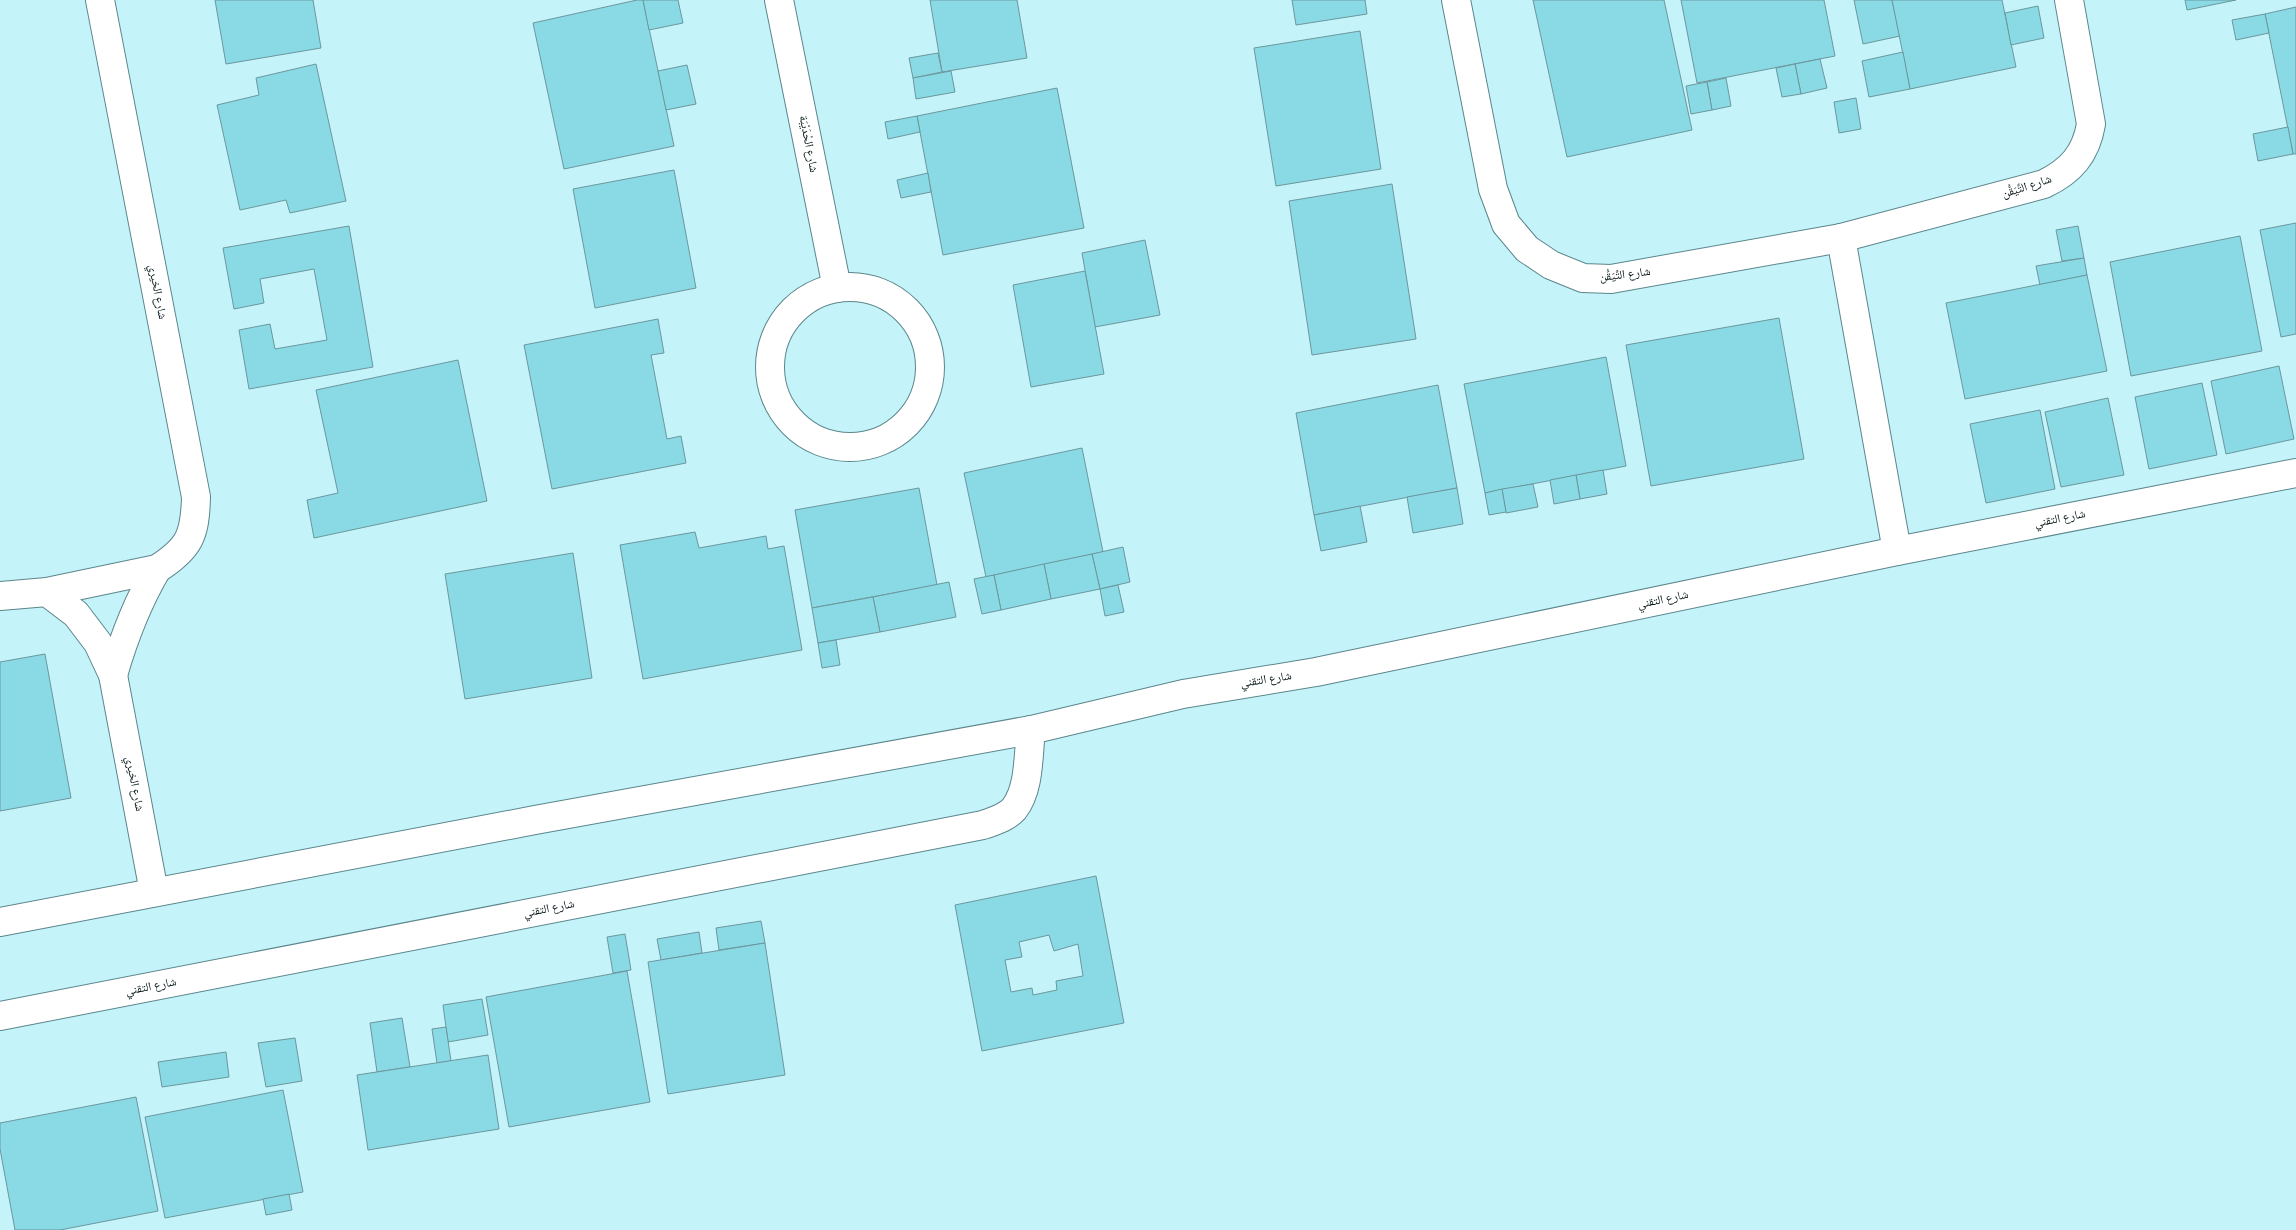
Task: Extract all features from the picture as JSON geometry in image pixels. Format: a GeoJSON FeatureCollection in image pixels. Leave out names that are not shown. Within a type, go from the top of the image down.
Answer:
{"type":"FeatureCollection","features":[{"type":"Feature","properties":{"kind":"street","name":"شارع الخيري"},"geometry":{"type":"LineString","coordinates":[[0,596],[47,592],[157,569],[171,560],[188,543],[195,522],[196,497],[100,0]]}},
{"type":"Feature","properties":{"kind":"street","name":"شارع الحْدَيْبَة"},"geometry":{"type":"LineString","coordinates":[[779,0],[837,288]]}},
{"type":"Feature","properties":{"kind":"street","name":"شارع التَّيَقُّن"},"geometry":{"type":"LineString","coordinates":[[1456,0],[1493,189],[1506,224],[1527,249],[1551,265],[1583,278],[1610,279],[1841,238],[2044,184],[2059,176],[2082,153],[2088,139],[2091,124],[2069,0]]}},
{"type":"Feature","properties":{"kind":"street"},"geometry":{"type":"LineString","coordinates":[[1841,238],[1897,551]]}},
{"type":"Feature","properties":{"kind":"street"},"geometry":{"type":"LineString","coordinates":[[837,288],[870,289],[901,304],[922,329],[931,362],[926,395],[908,424],[880,442],[847,448],[814,440],[788,419],[772,390],[770,355],[782,324],[806,300],[837,288]]}},
{"type":"Feature","properties":{"kind":"street","name":"شارع التقني"},"geometry":{"type":"LineString","coordinates":[[0,922],[535,820],[1031,730],[1183,694],[1316,672],[1897,551],[2296,473]]}},
{"type":"Feature","properties":{"kind":"street","name":"شارع الخيري"},"geometry":{"type":"LineString","coordinates":[[113,675],[124,638],[138,602],[157,569]]}},
{"type":"Feature","properties":{"kind":"street","name":"شارع الخيري"},"geometry":{"type":"LineString","coordinates":[[47,592],[76,614],[98,643],[113,675],[154,892]]}},
{"type":"Feature","properties":{"kind":"street","name":"شارع التقني"},"geometry":{"type":"LineString","coordinates":[[0,1016],[983,825],[1002,818],[1014,808],[1024,789],[1031,730]]}},
{"type":"Feature","properties":{"kind":"building"},"geometry":{"type":"Polygon","coordinates":[[[215,0],[313,0],[321,48],[226,64],[215,0]]]}},
{"type":"Feature","properties":{"kind":"building"},"geometry":{"type":"Polygon","coordinates":[[[643,0],[674,146],[564,169],[533,23],[643,0]]]}},
{"type":"Feature","properties":{"kind":"building"},"geometry":{"type":"Polygon","coordinates":[[[643,0],[678,0],[683,23],[649,30],[643,0]]]}},
{"type":"Feature","properties":{"kind":"building"},"geometry":{"type":"Polygon","coordinates":[[[930,0],[1017,0],[1027,58],[942,72],[930,0]]]}},
{"type":"Feature","properties":{"kind":"building"},"geometry":{"type":"Polygon","coordinates":[[[1292,0],[1365,0],[1367,14],[1296,25],[1292,0]]]}},
{"type":"Feature","properties":{"kind":"building"},"geometry":{"type":"Polygon","coordinates":[[[1533,0],[1664,0],[1692,130],[1567,157],[1533,0]]]}},
{"type":"Feature","properties":{"kind":"building"},"geometry":{"type":"Polygon","coordinates":[[[1681,0],[1824,0],[1835,56],[1697,83],[1681,0]]]}},
{"type":"Feature","properties":{"kind":"building"},"geometry":{"type":"Polygon","coordinates":[[[1854,0],[1892,0],[1900,36],[1863,44],[1854,0]]]}},
{"type":"Feature","properties":{"kind":"building"},"geometry":{"type":"Polygon","coordinates":[[[1892,0],[2002,0],[2016,67],[1910,89],[1892,0]]]}},
{"type":"Feature","properties":{"kind":"building"},"geometry":{"type":"Polygon","coordinates":[[[2185,0],[2236,0],[2187,10],[2185,0]]]}},
{"type":"Feature","properties":{"kind":"building"},"geometry":{"type":"Polygon","coordinates":[[[2038,6],[2044,38],[2011,45],[2005,13],[2038,6]]]}},
{"type":"Feature","properties":{"kind":"building"},"geometry":{"type":"Polygon","coordinates":[[[2296,7],[2296,154],[2293,154],[2265,14],[2296,7]]]}},
{"type":"Feature","properties":{"kind":"building"},"geometry":{"type":"Polygon","coordinates":[[[2265,14],[2269,33],[2236,40],[2232,20],[2265,14]]]}},
{"type":"Feature","properties":{"kind":"building"},"geometry":{"type":"Polygon","coordinates":[[[1360,31],[1381,169],[1276,186],[1254,48],[1360,31]]]}},
{"type":"Feature","properties":{"kind":"building"},"geometry":{"type":"Polygon","coordinates":[[[1903,52],[1910,89],[1869,97],[1862,61],[1903,52]]]}},
{"type":"Feature","properties":{"kind":"building"},"geometry":{"type":"Polygon","coordinates":[[[938,53],[942,72],[913,78],[909,58],[938,53]]]}},
{"type":"Feature","properties":{"kind":"building"},"geometry":{"type":"Polygon","coordinates":[[[1820,59],[1827,88],[1801,94],[1795,64],[1820,59]]]}},
{"type":"Feature","properties":{"kind":"building"},"geometry":{"type":"Polygon","coordinates":[[[316,64],[346,201],[290,213],[286,200],[240,210],[217,105],[259,95],[256,78],[316,64]]]}},
{"type":"Feature","properties":{"kind":"building"},"geometry":{"type":"Polygon","coordinates":[[[1795,64],[1801,94],[1782,97],[1776,68],[1795,64]]]}},
{"type":"Feature","properties":{"kind":"building"},"geometry":{"type":"Polygon","coordinates":[[[687,65],[696,104],[666,110],[658,71],[687,65]]]}},
{"type":"Feature","properties":{"kind":"building"},"geometry":{"type":"Polygon","coordinates":[[[951,71],[955,92],[916,99],[913,78],[951,71]]]}},
{"type":"Feature","properties":{"kind":"building"},"geometry":{"type":"Polygon","coordinates":[[[1726,78],[1731,106],[1712,110],[1707,82],[1726,78]]]}},
{"type":"Feature","properties":{"kind":"building"},"geometry":{"type":"Polygon","coordinates":[[[1707,82],[1712,110],[1691,114],[1686,86],[1707,82]]]}},
{"type":"Feature","properties":{"kind":"building"},"geometry":{"type":"Polygon","coordinates":[[[1057,88],[1084,228],[943,255],[917,116],[1057,88]]]}},
{"type":"Feature","properties":{"kind":"building"},"geometry":{"type":"Polygon","coordinates":[[[1856,98],[1861,129],[1839,133],[1834,102],[1856,98]]]}},
{"type":"Feature","properties":{"kind":"building"},"geometry":{"type":"Polygon","coordinates":[[[917,116],[920,132],[888,139],[885,122],[917,116]]]}},
{"type":"Feature","properties":{"kind":"building"},"geometry":{"type":"Polygon","coordinates":[[[2288,127],[2293,154],[2258,161],[2253,134],[2288,127]]]}},
{"type":"Feature","properties":{"kind":"building"},"geometry":{"type":"Polygon","coordinates":[[[674,170],[696,288],[595,308],[573,189],[674,170]]]}},
{"type":"Feature","properties":{"kind":"building"},"geometry":{"type":"Polygon","coordinates":[[[928,173],[931,192],[901,198],[897,180],[928,173]]]}},
{"type":"Feature","properties":{"kind":"building"},"geometry":{"type":"Polygon","coordinates":[[[1392,184],[1416,339],[1312,355],[1289,201],[1392,184]]]}},
{"type":"Feature","properties":{"kind":"building"},"geometry":{"type":"Polygon","coordinates":[[[2296,223],[2296,334],[2281,337],[2260,230],[2296,223]]]}},
{"type":"Feature","properties":{"kind":"building"},"geometry":{"type":"Polygon","coordinates":[[[349,226],[373,367],[249,389],[239,330],[270,324],[275,349],[327,340],[314,269],[260,279],[264,303],[234,309],[223,248],[349,226]]]}},
{"type":"Feature","properties":{"kind":"building"},"geometry":{"type":"Polygon","coordinates":[[[2078,226],[2084,258],[2062,261],[2056,230],[2078,226]]]}},
{"type":"Feature","properties":{"kind":"building"},"geometry":{"type":"Polygon","coordinates":[[[2240,236],[2262,351],[2131,376],[2110,262],[2240,236]]]}},
{"type":"Feature","properties":{"kind":"building"},"geometry":{"type":"Polygon","coordinates":[[[1145,240],[1160,315],[1095,327],[1082,253],[1145,240]]]}},
{"type":"Feature","properties":{"kind":"building"},"geometry":{"type":"Polygon","coordinates":[[[2084,258],[2087,275],[2040,285],[2036,266],[2084,258]]]}},
{"type":"Feature","properties":{"kind":"building"},"geometry":{"type":"Polygon","coordinates":[[[1085,271],[1104,374],[1031,387],[1013,285],[1085,271]]]}},
{"type":"Feature","properties":{"kind":"building"},"geometry":{"type":"Polygon","coordinates":[[[2087,275],[2107,371],[1965,399],[1946,303],[2087,275]]]}},
{"type":"Feature","properties":{"kind":"building"},"geometry":{"type":"Polygon","coordinates":[[[1779,318],[1804,459],[1651,486],[1626,345],[1779,318]]]}},
{"type":"Feature","properties":{"kind":"building"},"geometry":{"type":"Polygon","coordinates":[[[658,319],[664,353],[651,355],[667,439],[681,436],[686,463],[552,489],[524,345],[658,319]]]}},
{"type":"Feature","properties":{"kind":"building"},"geometry":{"type":"Polygon","coordinates":[[[1606,357],[1626,466],[1485,493],[1464,384],[1606,357]]]}},
{"type":"Feature","properties":{"kind":"building"},"geometry":{"type":"Polygon","coordinates":[[[458,360],[487,501],[314,538],[307,500],[338,493],[316,390],[458,360]]]}},
{"type":"Feature","properties":{"kind":"building"},"geometry":{"type":"Polygon","coordinates":[[[2279,366],[2294,439],[2226,454],[2211,381],[2279,366]]]}},
{"type":"Feature","properties":{"kind":"building"},"geometry":{"type":"Polygon","coordinates":[[[2202,383],[2217,455],[2149,469],[2135,397],[2202,383]]]}},
{"type":"Feature","properties":{"kind":"building"},"geometry":{"type":"Polygon","coordinates":[[[1438,385],[1457,488],[1314,515],[1296,413],[1438,385]]]}},
{"type":"Feature","properties":{"kind":"building"},"geometry":{"type":"Polygon","coordinates":[[[2108,398],[2124,475],[2061,487],[2045,412],[2108,398]]]}},
{"type":"Feature","properties":{"kind":"building"},"geometry":{"type":"Polygon","coordinates":[[[2040,410],[2055,489],[1986,503],[1970,424],[2040,410]]]}},
{"type":"Feature","properties":{"kind":"building"},"geometry":{"type":"Polygon","coordinates":[[[1082,448],[1103,552],[986,577],[964,473],[1082,448]]]}},
{"type":"Feature","properties":{"kind":"building"},"geometry":{"type":"Polygon","coordinates":[[[1603,470],[1607,494],[1580,499],[1576,475],[1603,470]]]}},
{"type":"Feature","properties":{"kind":"building"},"geometry":{"type":"Polygon","coordinates":[[[1576,475],[1580,499],[1554,504],[1550,480],[1576,475]]]}},
{"type":"Feature","properties":{"kind":"building"},"geometry":{"type":"Polygon","coordinates":[[[1533,484],[1538,507],[1506,513],[1502,489],[1533,484]]]}},
{"type":"Feature","properties":{"kind":"building"},"geometry":{"type":"Polygon","coordinates":[[[919,488],[937,585],[812,608],[795,510],[919,488]]]}},
{"type":"Feature","properties":{"kind":"building"},"geometry":{"type":"Polygon","coordinates":[[[1457,488],[1463,524],[1413,533],[1407,497],[1457,488]]]}},
{"type":"Feature","properties":{"kind":"building"},"geometry":{"type":"Polygon","coordinates":[[[1502,489],[1506,512],[1489,515],[1485,493],[1502,489]]]}},
{"type":"Feature","properties":{"kind":"building"},"geometry":{"type":"Polygon","coordinates":[[[1360,506],[1367,542],[1321,551],[1314,515],[1360,506]]]}},
{"type":"Feature","properties":{"kind":"building"},"geometry":{"type":"Polygon","coordinates":[[[695,532],[699,548],[766,536],[768,549],[784,546],[802,650],[643,679],[620,545],[695,532]]]}},
{"type":"Feature","properties":{"kind":"building"},"geometry":{"type":"Polygon","coordinates":[[[1123,547],[1130,582],[1100,589],[1092,554],[1123,547]]]}},
{"type":"Feature","properties":{"kind":"building"},"geometry":{"type":"Polygon","coordinates":[[[573,553],[592,678],[465,699],[445,574],[573,553]]]}},
{"type":"Feature","properties":{"kind":"building"},"geometry":{"type":"Polygon","coordinates":[[[1092,554],[1100,589],[1051,599],[1044,564],[1092,554]]]}},
{"type":"Feature","properties":{"kind":"building"},"geometry":{"type":"Polygon","coordinates":[[[1044,564],[1051,599],[1001,610],[994,575],[1044,564]]]}},
{"type":"Feature","properties":{"kind":"building"},"geometry":{"type":"Polygon","coordinates":[[[994,575],[1001,610],[982,614],[974,579],[994,575]]]}},
{"type":"Feature","properties":{"kind":"building"},"geometry":{"type":"Polygon","coordinates":[[[949,582],[956,617],[880,632],[873,597],[949,582]]]}},
{"type":"Feature","properties":{"kind":"building"},"geometry":{"type":"Polygon","coordinates":[[[1118,585],[1124,612],[1105,616],[1100,589],[1118,585]]]}},
{"type":"Feature","properties":{"kind":"building"},"geometry":{"type":"Polygon","coordinates":[[[873,597],[880,632],[818,643],[812,608],[873,597]]]}},
{"type":"Feature","properties":{"kind":"building"},"geometry":{"type":"Polygon","coordinates":[[[836,640],[840,665],[822,668],[818,643],[836,640]]]}},
{"type":"Feature","properties":{"kind":"building"},"geometry":{"type":"Polygon","coordinates":[[[45,654],[71,798],[0,811],[0,662],[45,654]]]}},
{"type":"Feature","properties":{"kind":"building"},"geometry":{"type":"Polygon","coordinates":[[[1096,876],[1124,1023],[982,1051],[955,905],[1096,876]],[[1049,935],[1019,942],[1022,957],[1005,960],[1011,992],[1032,988],[1033,995],[1057,990],[1056,981],[1083,976],[1078,944],[1054,951],[1049,935]]]}},
{"type":"Feature","properties":{"kind":"building"},"geometry":{"type":"Polygon","coordinates":[[[761,921],[765,943],[719,950],[716,928],[761,921]]]}},
{"type":"Feature","properties":{"kind":"building"},"geometry":{"type":"Polygon","coordinates":[[[699,932],[702,953],[661,960],[657,939],[699,932]]]}},
{"type":"Feature","properties":{"kind":"building"},"geometry":{"type":"Polygon","coordinates":[[[625,934],[631,970],[613,973],[607,937],[625,934]]]}},
{"type":"Feature","properties":{"kind":"building"},"geometry":{"type":"Polygon","coordinates":[[[765,943],[785,1075],[668,1094],[648,962],[765,943]]]}},
{"type":"Feature","properties":{"kind":"building"},"geometry":{"type":"Polygon","coordinates":[[[627,971],[650,1102],[509,1127],[486,997],[627,971]]]}},
{"type":"Feature","properties":{"kind":"building"},"geometry":{"type":"Polygon","coordinates":[[[482,999],[488,1035],[448,1042],[443,1005],[482,999]]]}},
{"type":"Feature","properties":{"kind":"building"},"geometry":{"type":"Polygon","coordinates":[[[402,1018],[410,1067],[377,1072],[370,1023],[402,1018]]]}},
{"type":"Feature","properties":{"kind":"building"},"geometry":{"type":"Polygon","coordinates":[[[446,1027],[451,1061],[437,1063],[432,1029],[446,1027]]]}},
{"type":"Feature","properties":{"kind":"building"},"geometry":{"type":"Polygon","coordinates":[[[295,1038],[302,1081],[266,1087],[258,1043],[295,1038]]]}},
{"type":"Feature","properties":{"kind":"building"},"geometry":{"type":"Polygon","coordinates":[[[226,1052],[229,1077],[162,1087],[158,1062],[226,1052]]]}},
{"type":"Feature","properties":{"kind":"building"},"geometry":{"type":"Polygon","coordinates":[[[488,1055],[499,1129],[368,1150],[357,1075],[488,1055]]]}},
{"type":"Feature","properties":{"kind":"building"},"geometry":{"type":"Polygon","coordinates":[[[283,1090],[303,1192],[165,1218],[145,1117],[283,1090]]]}},
{"type":"Feature","properties":{"kind":"building"},"geometry":{"type":"Polygon","coordinates":[[[136,1097],[158,1211],[60,1230],[15,1230],[0,1149],[0,1123],[136,1097]]]}},
{"type":"Feature","properties":{"kind":"building"},"geometry":{"type":"Polygon","coordinates":[[[289,1194],[292,1210],[266,1215],[263,1199],[289,1194]]]}}]}
